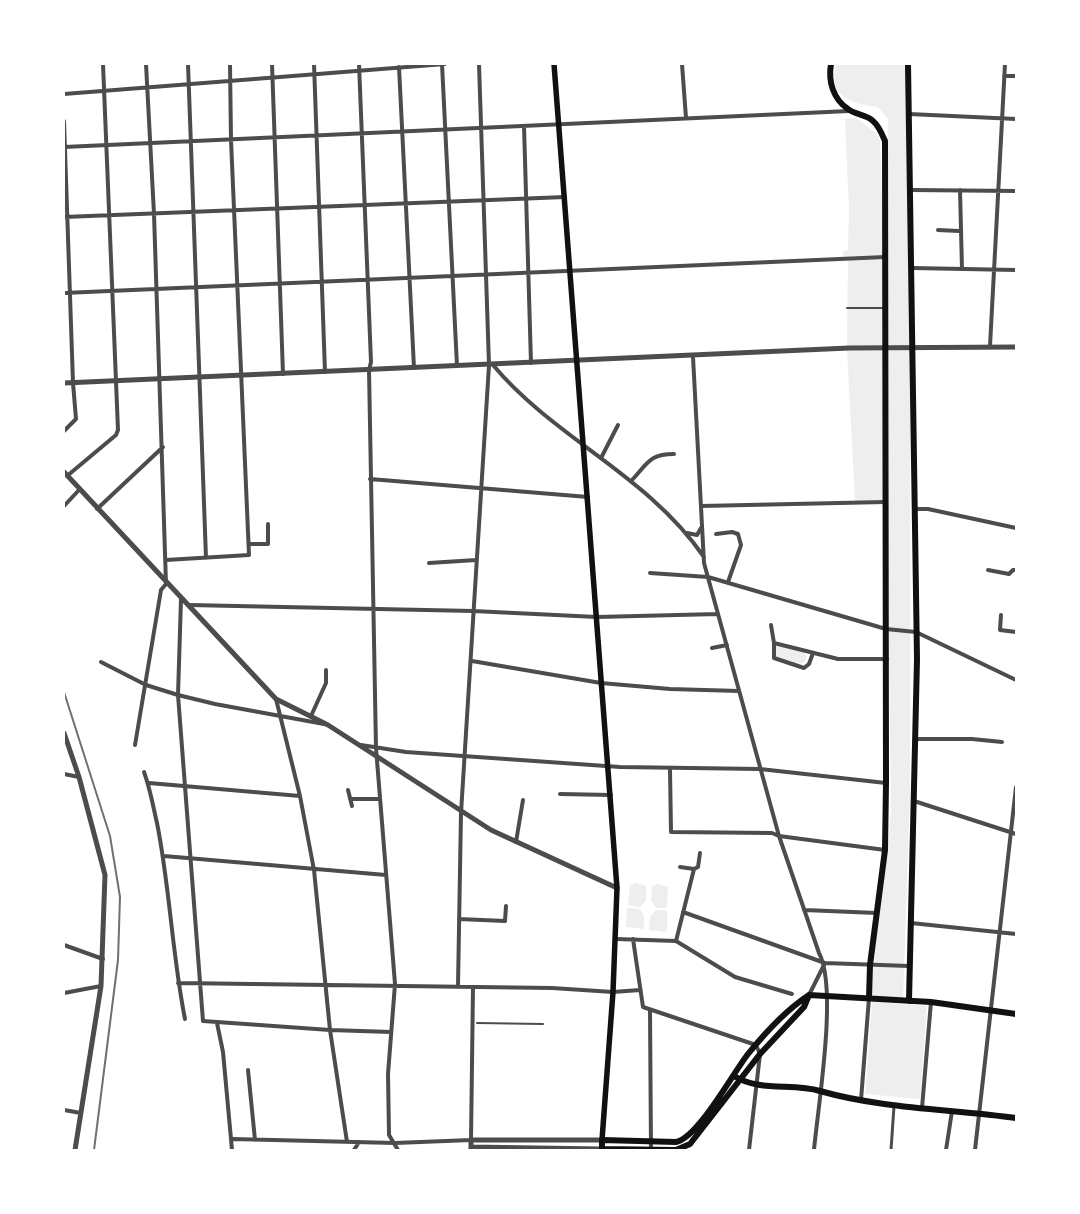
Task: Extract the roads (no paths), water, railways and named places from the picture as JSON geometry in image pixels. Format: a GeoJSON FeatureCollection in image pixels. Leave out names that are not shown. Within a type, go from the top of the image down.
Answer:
{"type":"FeatureCollection","features":[{"type":"Feature","properties":{"kind":"main road"},"geometry":{"type":"LineString","coordinates":[[554,64],[564,197],[572,272],[617,888],[613,992],[602,1149],[686,1149],[712,1119],[760,1054],[804,1007],[808,995]]}},
{"type":"Feature","properties":{"kind":"main road"},"geometry":{"type":"LineString","coordinates":[[831,64],[833,91],[849,110],[872,120],[879,127],[885,141],[887,348],[885,850],[870,965],[869,998]]}},
{"type":"Feature","properties":{"kind":"main road"},"geometry":{"type":"LineString","coordinates":[[908,64],[914,348],[916,632],[916,739],[909,1001]]}},
{"type":"Feature","properties":{"kind":"main road"},"geometry":{"type":"LineString","coordinates":[[602,1140],[668,1142],[684,1140],[713,1105],[756,1045],[797,1003],[808,995],[931,1002],[1016,1014]]}},
{"type":"Feature","properties":{"kind":"main road"},"geometry":{"type":"LineString","coordinates":[[734,1076],[757,1085],[819,1091],[832,1096],[894,1106],[1016,1118]]}},
{"type":"Feature","properties":{"kind":"main road"},"geometry":{"type":"LineString","coordinates":[[726,1087],[733,1092]]}},
{"type":"Feature","properties":{"kind":"main road"},"geometry":{"type":"LineString","coordinates":[[719,1096],[726,1101]]}},
{"type":"Feature","properties":{"kind":"main road"},"geometry":{"type":"LineString","coordinates":[[713,1105],[719,1110]]}},
{"type":"Feature","properties":{"kind":"main road"},"geometry":{"type":"LineString","coordinates":[[706,1114],[712,1119]]}},
{"type":"Feature","properties":{"kind":"main road"},"geometry":{"type":"LineString","coordinates":[[697,1126],[702,1131]]}},
{"type":"Feature","properties":{"kind":"main road"},"geometry":{"type":"LineString","coordinates":[[668,1142],[668,1150]]}},
{"type":"Feature","properties":{"kind":"street"},"geometry":{"type":"LineString","coordinates":[[103,64],[118,430],[116,435],[65,474],[181,600],[276,699],[328,725],[461,813],[516,843],[617,888]]}},
{"type":"Feature","properties":{"kind":"street"},"geometry":{"type":"LineString","coordinates":[[135,745],[161,590],[166,584],[163,447],[146,64]]}},
{"type":"Feature","properties":{"kind":"street"},"geometry":{"type":"LineString","coordinates":[[188,64],[206,558]]}},
{"type":"Feature","properties":{"kind":"street"},"geometry":{"type":"LineString","coordinates":[[166,560],[248,556],[231,140],[230,64]]}},
{"type":"Feature","properties":{"kind":"street"},"geometry":{"type":"LineString","coordinates":[[272,64],[284,374]]}},
{"type":"Feature","properties":{"kind":"street"},"geometry":{"type":"LineString","coordinates":[[314,64],[325,372]]}},
{"type":"Feature","properties":{"kind":"street"},"geometry":{"type":"LineString","coordinates":[[359,64],[371,362],[369,370],[370,479],[376,748],[395,984],[388,1074],[389,1135],[398,1150]]}},
{"type":"Feature","properties":{"kind":"street"},"geometry":{"type":"LineString","coordinates":[[64,94],[272,76],[443,64],[457,366]]}},
{"type":"Feature","properties":{"kind":"street"},"geometry":{"type":"LineString","coordinates":[[458,986],[461,813],[472,661],[480,488],[491,365],[479,64]]}},
{"type":"Feature","properties":{"kind":"street"},"geometry":{"type":"LineString","coordinates":[[682,64],[686,118]]}},
{"type":"Feature","properties":{"kind":"street"},"geometry":{"type":"LineString","coordinates":[[990,346],[996,191],[1003,119],[1005,64]]}},
{"type":"Feature","properties":{"kind":"street"},"geometry":{"type":"LineString","coordinates":[[399,67],[407,204],[408,278],[414,368]]}},
{"type":"Feature","properties":{"kind":"street"},"geometry":{"type":"LineString","coordinates":[[1004,76],[1016,76]]}},
{"type":"Feature","properties":{"kind":"street"},"geometry":{"type":"LineString","coordinates":[[64,147],[849,110]]}},
{"type":"Feature","properties":{"kind":"street"},"geometry":{"type":"LineString","coordinates":[[908,114],[1016,119]]}},
{"type":"Feature","properties":{"kind":"street"},"geometry":{"type":"LineString","coordinates":[[64,121],[66,217],[76,419],[64,431]]}},
{"type":"Feature","properties":{"kind":"street"},"geometry":{"type":"LineString","coordinates":[[524,126],[531,363]]}},
{"type":"Feature","properties":{"kind":"street"},"geometry":{"type":"LineString","coordinates":[[910,190],[1016,191]]}},
{"type":"Feature","properties":{"kind":"street"},"geometry":{"type":"LineString","coordinates":[[960,190],[959,231],[962,269]]}},
{"type":"Feature","properties":{"kind":"street"},"geometry":{"type":"LineString","coordinates":[[66,217],[564,197]]}},
{"type":"Feature","properties":{"kind":"street"},"geometry":{"type":"LineString","coordinates":[[938,230],[959,231]]}},
{"type":"Feature","properties":{"kind":"street"},"geometry":{"type":"LineString","coordinates":[[64,293],[885,257]]}},
{"type":"Feature","properties":{"kind":"street"},"geometry":{"type":"LineString","coordinates":[[912,268],[1016,270]]}},
{"type":"Feature","properties":{"kind":"street"},"geometry":{"type":"LineString","coordinates":[[64,383],[887,348],[1016,346]]}},
{"type":"Feature","properties":{"kind":"street"},"geometry":{"type":"LineString","coordinates":[[694,357],[704,557],[708,577],[779,836],[819,953],[825,963],[828,997],[814,1150]]}},
{"type":"Feature","properties":{"kind":"street"},"geometry":{"type":"LineString","coordinates":[[491,365],[523,397],[584,446],[632,480],[687,533],[704,557]]}},
{"type":"Feature","properties":{"kind":"street"},"geometry":{"type":"LineString","coordinates":[[601,458],[618,425]]}},
{"type":"Feature","properties":{"kind":"street"},"geometry":{"type":"LineString","coordinates":[[97,508],[163,447]]}},
{"type":"Feature","properties":{"kind":"street"},"geometry":{"type":"LineString","coordinates":[[632,480],[652,457],[659,454],[674,454]]}},
{"type":"Feature","properties":{"kind":"street"},"geometry":{"type":"LineString","coordinates":[[370,479],[588,497]]}},
{"type":"Feature","properties":{"kind":"street"},"geometry":{"type":"LineString","coordinates":[[64,506],[79,490]]}},
{"type":"Feature","properties":{"kind":"street"},"geometry":{"type":"LineString","coordinates":[[701,506],[885,502]]}},
{"type":"Feature","properties":{"kind":"street"},"geometry":{"type":"LineString","coordinates":[[915,509],[928,509],[1016,528]]}},
{"type":"Feature","properties":{"kind":"street"},"geometry":{"type":"LineString","coordinates":[[249,544],[268,544],[268,524]]}},
{"type":"Feature","properties":{"kind":"street"},"geometry":{"type":"LineString","coordinates":[[687,533],[697,535],[702,525]]}},
{"type":"Feature","properties":{"kind":"street"},"geometry":{"type":"LineString","coordinates":[[716,534],[732,532],[738,534],[741,545],[728,582]]}},
{"type":"Feature","properties":{"kind":"street"},"geometry":{"type":"LineString","coordinates":[[429,563],[476,560]]}},
{"type":"Feature","properties":{"kind":"street"},"geometry":{"type":"LineString","coordinates":[[988,570],[1009,574],[1016,570]]}},
{"type":"Feature","properties":{"kind":"street"},"geometry":{"type":"LineString","coordinates":[[650,573],[708,577],[886,628],[916,632],[1016,680]]}},
{"type":"Feature","properties":{"kind":"street"},"geometry":{"type":"LineString","coordinates":[[181,600],[178,695],[203,1021],[330,1030],[392,1032]]}},
{"type":"Feature","properties":{"kind":"street"},"geometry":{"type":"LineString","coordinates":[[187,605],[473,611],[597,617],[718,614]]}},
{"type":"Feature","properties":{"kind":"street"},"geometry":{"type":"LineString","coordinates":[[1001,615],[1000,630],[1016,632]]}},
{"type":"Feature","properties":{"kind":"street"},"geometry":{"type":"LineString","coordinates":[[772,624],[774,658],[804,668],[809,664],[812,653]]}},
{"type":"Feature","properties":{"kind":"street"},"geometry":{"type":"LineString","coordinates":[[774,643],[838,659],[885,659]]}},
{"type":"Feature","properties":{"kind":"street"},"geometry":{"type":"LineString","coordinates":[[712,648],[727,645]]}},
{"type":"Feature","properties":{"kind":"street"},"geometry":{"type":"LineString","coordinates":[[472,661],[601,683],[670,689],[739,691]]}},
{"type":"Feature","properties":{"kind":"street"},"geometry":{"type":"LineString","coordinates":[[101,662],[146,685],[178,695],[282,718],[328,725]]}},
{"type":"Feature","properties":{"kind":"street"},"geometry":{"type":"LineString","coordinates":[[311,716],[326,683],[326,670]]}},
{"type":"Feature","properties":{"kind":"street"},"geometry":{"type":"LineString","coordinates":[[276,699],[300,796],[314,870],[330,1030],[347,1142]]}},
{"type":"Feature","properties":{"kind":"street"},"geometry":{"type":"LineString","coordinates":[[64,733],[79,777],[105,875],[101,986],[75,1150]]}},
{"type":"Feature","properties":{"kind":"street"},"geometry":{"type":"LineString","coordinates":[[916,739],[972,739],[1002,742]]}},
{"type":"Feature","properties":{"kind":"street"},"geometry":{"type":"LineString","coordinates":[[358,744],[376,748],[670,769],[760,769],[886,783]]}},
{"type":"Feature","properties":{"kind":"street"},"geometry":{"type":"LineString","coordinates":[[670,769],[671,832],[772,833],[779,836],[885,850]]}},
{"type":"Feature","properties":{"kind":"street"},"geometry":{"type":"LineString","coordinates":[[144,772],[164,856],[178,983],[185,1019]]}},
{"type":"Feature","properties":{"kind":"street"},"geometry":{"type":"LineString","coordinates":[[64,774],[79,777]]}},
{"type":"Feature","properties":{"kind":"street"},"geometry":{"type":"LineString","coordinates":[[148,783],[300,796]]}},
{"type":"Feature","properties":{"kind":"street"},"geometry":{"type":"LineString","coordinates":[[975,1150],[1016,787]]}},
{"type":"Feature","properties":{"kind":"street"},"geometry":{"type":"LineString","coordinates":[[348,790],[352,806]]}},
{"type":"Feature","properties":{"kind":"street"},"geometry":{"type":"LineString","coordinates":[[560,794],[610,795]]}},
{"type":"Feature","properties":{"kind":"street"},"geometry":{"type":"LineString","coordinates":[[350,799],[380,799]]}},
{"type":"Feature","properties":{"kind":"street"},"geometry":{"type":"LineString","coordinates":[[516,843],[523,800]]}},
{"type":"Feature","properties":{"kind":"street"},"geometry":{"type":"LineString","coordinates":[[914,801],[1016,834]]}},
{"type":"Feature","properties":{"kind":"street"},"geometry":{"type":"LineString","coordinates":[[676,941],[694,869],[698,867],[700,853]]}},
{"type":"Feature","properties":{"kind":"street"},"geometry":{"type":"LineString","coordinates":[[164,856],[386,875]]}},
{"type":"Feature","properties":{"kind":"street"},"geometry":{"type":"LineString","coordinates":[[680,866],[694,869]]}},
{"type":"Feature","properties":{"kind":"street"},"geometry":{"type":"LineString","coordinates":[[459,919],[505,921],[506,906]]}},
{"type":"Feature","properties":{"kind":"street"},"geometry":{"type":"LineString","coordinates":[[804,910],[877,913]]}},
{"type":"Feature","properties":{"kind":"street"},"geometry":{"type":"LineString","coordinates":[[683,912],[825,963],[910,966]]}},
{"type":"Feature","properties":{"kind":"street"},"geometry":{"type":"LineString","coordinates":[[911,923],[1016,934]]}},
{"type":"Feature","properties":{"kind":"street"},"geometry":{"type":"LineString","coordinates":[[616,939],[676,941],[735,977],[792,994]]}},
{"type":"Feature","properties":{"kind":"street"},"geometry":{"type":"LineString","coordinates":[[634,939],[642,1007],[756,1045],[760,1054],[749,1150]]}},
{"type":"Feature","properties":{"kind":"street"},"geometry":{"type":"LineString","coordinates":[[64,945],[103,959]]}},
{"type":"Feature","properties":{"kind":"street"},"geometry":{"type":"LineString","coordinates":[[808,995],[825,963]]}},
{"type":"Feature","properties":{"kind":"street"},"geometry":{"type":"LineString","coordinates":[[178,983],[395,984],[552,988],[613,992],[640,990]]}},
{"type":"Feature","properties":{"kind":"street"},"geometry":{"type":"LineString","coordinates":[[64,993],[101,986]]}},
{"type":"Feature","properties":{"kind":"street"},"geometry":{"type":"LineString","coordinates":[[473,987],[471,1149],[602,1149]]}},
{"type":"Feature","properties":{"kind":"street"},"geometry":{"type":"LineString","coordinates":[[862,1100],[869,998]]}},
{"type":"Feature","properties":{"kind":"street"},"geometry":{"type":"LineString","coordinates":[[922,1108],[931,1002]]}},
{"type":"Feature","properties":{"kind":"street"},"geometry":{"type":"LineString","coordinates":[[650,1010],[651,1150]]}},
{"type":"Feature","properties":{"kind":"street"},"geometry":{"type":"LineString","coordinates":[[217,1023],[233,1139],[232,1150]]}},
{"type":"Feature","properties":{"kind":"street"},"geometry":{"type":"LineString","coordinates":[[248,1070],[256,1140]]}},
{"type":"Feature","properties":{"kind":"street"},"geometry":{"type":"LineString","coordinates":[[891,1150],[894,1106]]}},
{"type":"Feature","properties":{"kind":"street"},"geometry":{"type":"LineString","coordinates":[[64,1110],[81,1113]]}},
{"type":"Feature","properties":{"kind":"street"},"geometry":{"type":"LineString","coordinates":[[946,1150],[952,1111]]}},
{"type":"Feature","properties":{"kind":"street"},"geometry":{"type":"LineString","coordinates":[[233,1139],[395,1143],[471,1140],[602,1140]]}},
{"type":"Feature","properties":{"kind":"street"},"geometry":{"type":"LineString","coordinates":[[684,1140],[686,1149]]}},
{"type":"Feature","properties":{"kind":"street"},"geometry":{"type":"LineString","coordinates":[[354,1150],[359,1142]]}},
{"type":"Feature","properties":{"kind":"lane"},"geometry":{"type":"LineString","coordinates":[[847,308],[886,308]]}},
{"type":"Feature","properties":{"kind":"lane"},"geometry":{"type":"LineString","coordinates":[[477,1023],[542,1024]]}},
{"type":"Feature","properties":{"kind":"railway"},"geometry":{"type":"LineString","coordinates":[[64,692],[110,836],[120,897],[118,960],[94,1150]]}}]}
